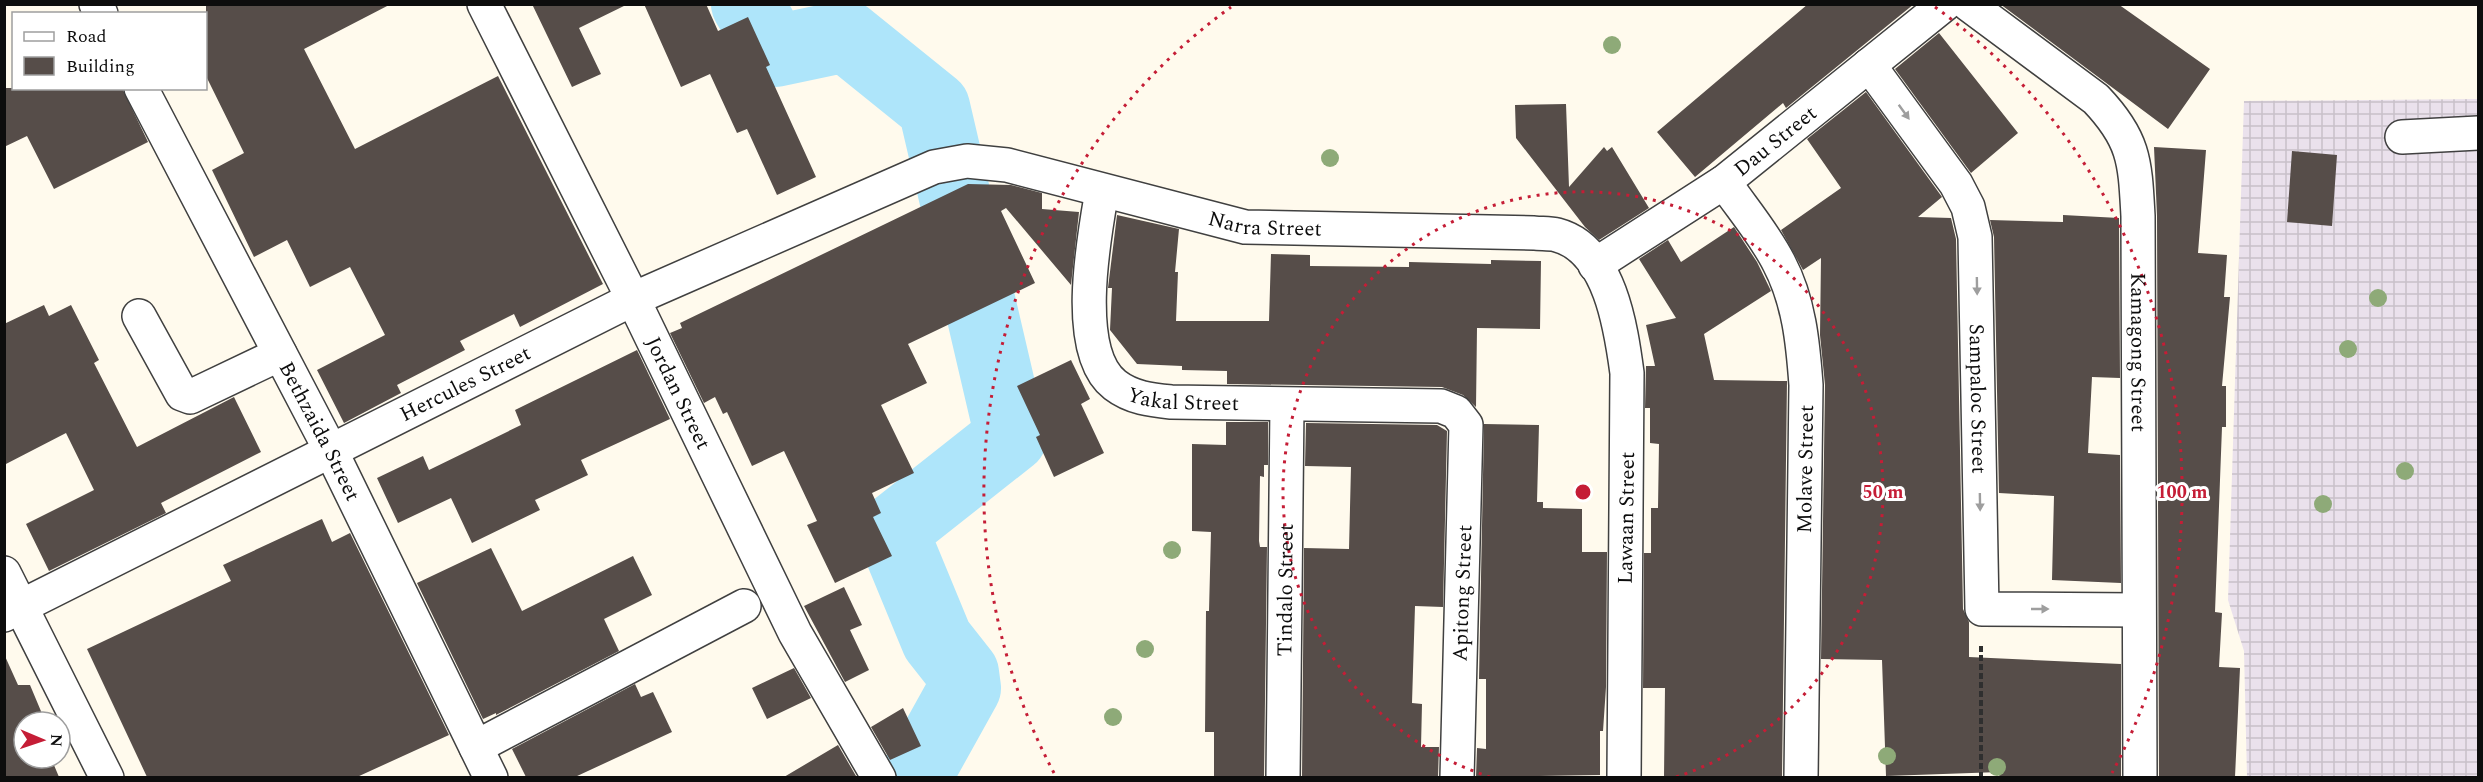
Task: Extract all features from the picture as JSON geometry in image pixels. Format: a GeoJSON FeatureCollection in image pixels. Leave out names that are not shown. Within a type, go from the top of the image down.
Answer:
{"type":"FeatureCollection","features":[{"type":"Feature","properties":{"kind":"street","name":"Jordan Street"},"geometry":{"type":"LineString","coordinates":[[484,4],[633,299],[795,633],[879,777]]}},
{"type":"Feature","properties":{"kind":"street","name":"Dau Street"},"geometry":{"type":"LineString","coordinates":[[1595,265],[1724,182],[1946,4]]}},
{"type":"Feature","properties":{"kind":"street","name":"Kamagong Street"},"geometry":{"type":"LineString","coordinates":[[1968,4],[2096,99],[2114,118],[2129,143],[2136,175],[2138,216],[2140,777]]}},
{"type":"Feature","properties":{"kind":"street","name":"Sampaloc Street"},"geometry":{"type":"LineString","coordinates":[[1869,65],[1956,184],[1968,207],[1975,237],[1982,609]]}},
{"type":"Feature","properties":{"kind":"street","name":"Bethzaida Street"},"geometry":{"type":"LineString","coordinates":[[142,90],[331,451],[490,777]]}},
{"type":"Feature","properties":{"kind":"street"},"geometry":{"type":"LineString","coordinates":[[2402,137],[2478,133]]}},
{"type":"Feature","properties":{"kind":"street","name":"Narra Street"},"geometry":{"type":"LineString","coordinates":[[934,167],[950,163],[985,161],[1245,227],[1534,233],[1558,236],[1578,247],[1595,265]]}},
{"type":"Feature","properties":{"kind":"street","name":"Hercules Street"},"geometry":{"type":"LineString","coordinates":[[13,610],[633,299],[934,167]]}},
{"type":"Feature","properties":{"kind":"street","name":"Molave Street"},"geometry":{"type":"LineString","coordinates":[[1724,182],[1779,262],[1793,297],[1803,339],[1806,385],[1801,777]]}},
{"type":"Feature","properties":{"kind":"street","name":"Yakal Street"},"geometry":{"type":"LineString","coordinates":[[1102,190],[1092,252],[1091,330],[1099,364],[1114,385],[1140,399],[1171,402],[1441,406],[1456,412]]}},
{"type":"Feature","properties":{"kind":"street","name":"Lawaan Street"},"geometry":{"type":"LineString","coordinates":[[1595,265],[1610,292],[1621,325],[1627,373],[1624,777]]}},
{"type":"Feature","properties":{"kind":"street"},"geometry":{"type":"LineString","coordinates":[[140,316],[182,394],[190,397],[280,354]]}},
{"type":"Feature","properties":{"kind":"street","name":"Tindalo Street"},"geometry":{"type":"LineString","coordinates":[[1283,777],[1287,405]]}},
{"type":"Feature","properties":{"kind":"street","name":"Apitong Street"},"geometry":{"type":"LineString","coordinates":[[1456,412],[1466,425],[1456,777]]}},
{"type":"Feature","properties":{"kind":"street"},"geometry":{"type":"LineString","coordinates":[[4,573],[13,610],[107,777]]}},
{"type":"Feature","properties":{"kind":"street"},"geometry":{"type":"LineString","coordinates":[[476,747],[744,606]]}},
{"type":"Feature","properties":{"kind":"street"},"geometry":{"type":"LineString","coordinates":[[1982,609],[2138,610]]}},
{"type":"Feature","properties":{"kind":"path"},"geometry":{"type":"LineString","coordinates":[[1981,777],[1982,609]]}},
{"type":"Feature","properties":{"kind":"shaded area"},"geometry":{"type":"Polygon","coordinates":[[[2478,99],[2478,777],[2247,777],[2244,651],[2228,600],[2244,101],[2478,99]]]}},
{"type":"Feature","properties":{"kind":"building"},"geometry":{"type":"Polygon","coordinates":[[[206,4],[391,4],[304,49],[355,149],[498,76],[603,284],[520,327],[514,314],[460,341],[465,350],[397,385],[401,393],[344,423],[317,370],[385,335],[350,267],[310,287],[287,240],[254,257],[212,170],[244,153],[207,78],[206,4]]]}},
{"type":"Feature","properties":{"kind":"building"},"geometry":{"type":"Polygon","coordinates":[[[532,4],[628,4],[579,28],[601,74],[572,87],[532,4]]]}},
{"type":"Feature","properties":{"kind":"building"},"geometry":{"type":"Polygon","coordinates":[[[644,4],[706,4],[718,31],[748,17],[770,65],[766,67],[816,177],[777,195],[747,129],[737,133],[710,74],[681,87],[644,4]]]}},
{"type":"Feature","properties":{"kind":"building"},"geometry":{"type":"Polygon","coordinates":[[[1808,4],[1914,4],[1786,108],[1783,103],[1695,177],[1657,132],[1808,4]]]}},
{"type":"Feature","properties":{"kind":"building"},"geometry":{"type":"Polygon","coordinates":[[[2000,4],[2118,4],[2210,69],[2168,129],[2000,4]]]}},
{"type":"Feature","properties":{"kind":"building"},"geometry":{"type":"Polygon","coordinates":[[[1939,33],[2018,133],[1971,173],[1895,69],[1939,33]]]}},
{"type":"Feature","properties":{"kind":"building"},"geometry":{"type":"Polygon","coordinates":[[[4,88],[12,88],[12,90],[123,90],[148,142],[54,189],[27,136],[4,147],[4,88]]]}},
{"type":"Feature","properties":{"kind":"building"},"geometry":{"type":"Polygon","coordinates":[[[1866,92],[1942,197],[1918,217],[1951,218],[1956,239],[1963,609],[1969,622],[1969,657],[2121,664],[2121,777],[1999,777],[2000,772],[1886,776],[1882,660],[1821,659],[1825,385],[1820,335],[1821,258],[1803,270],[1781,230],[1841,188],[1807,139],[1866,92]]]}},
{"type":"Feature","properties":{"kind":"building"},"geometry":{"type":"Polygon","coordinates":[[[1566,104],[1569,187],[1604,147],[1607,151],[1612,147],[1649,208],[1599,240],[1585,227],[1516,138],[1515,105],[1566,104]]]}},
{"type":"Feature","properties":{"kind":"building"},"geometry":{"type":"Polygon","coordinates":[[[2154,147],[2206,150],[2198,253],[2227,255],[2224,297],[2230,297],[2222,386],[2226,386],[2226,427],[2222,427],[2215,612],[2222,613],[2219,667],[2240,668],[2235,777],[2159,777],[2157,216],[2154,147]]]}},
{"type":"Feature","properties":{"kind":"building"},"geometry":{"type":"Polygon","coordinates":[[[2292,151],[2337,155],[2332,226],[2287,222],[2292,151]]]}},
{"type":"Feature","properties":{"kind":"building"},"geometry":{"type":"Polygon","coordinates":[[[968,184],[1011,185],[1042,193],[1042,209],[1079,212],[1071,285],[1006,208],[1001,211],[1035,283],[908,344],[927,383],[881,405],[914,473],[872,493],[881,513],[873,517],[892,556],[835,583],[807,525],[817,521],[784,451],[752,466],[727,412],[723,414],[715,397],[704,403],[670,333],[682,328],[680,323],[968,184]]]}},
{"type":"Feature","properties":{"kind":"building"},"geometry":{"type":"Polygon","coordinates":[[[1117,215],[1179,229],[1175,272],[1178,272],[1176,321],[1269,321],[1271,254],[1310,255],[1310,266],[1409,267],[1409,262],[1491,264],[1491,260],[1541,261],[1540,329],[1477,328],[1476,407],[1463,395],[1442,387],[1227,384],[1227,371],[1182,370],[1182,366],[1137,364],[1110,330],[1112,288],[1108,288],[1117,215]]]}},
{"type":"Feature","properties":{"kind":"building"},"geometry":{"type":"Polygon","coordinates":[[[2063,215],[2119,218],[2120,378],[2092,377],[2088,453],[2120,455],[2121,583],[2052,580],[2054,496],[1999,493],[1994,237],[1990,220],[2063,222],[2063,215]]]}},
{"type":"Feature","properties":{"kind":"building"},"geometry":{"type":"Polygon","coordinates":[[[1734,227],[1757,262],[1771,291],[1704,334],[1714,380],[1787,381],[1782,777],[1664,777],[1665,688],[1643,688],[1644,553],[1651,553],[1651,508],[1658,508],[1659,444],[1650,443],[1650,408],[1645,408],[1646,366],[1655,366],[1646,325],[1676,318],[1639,259],[1668,240],[1681,262],[1734,227]]]}},
{"type":"Feature","properties":{"kind":"building"},"geometry":{"type":"Polygon","coordinates":[[[44,305],[49,316],[71,305],[99,360],[94,363],[137,447],[234,397],[261,452],[161,503],[166,513],[49,571],[26,524],[94,490],[66,433],[4,465],[4,324],[44,305]]]}},
{"type":"Feature","properties":{"kind":"building"},"geometry":{"type":"Polygon","coordinates":[[[637,350],[670,419],[581,460],[588,475],[535,500],[540,510],[472,543],[451,498],[398,523],[377,478],[423,456],[429,470],[521,425],[515,410],[637,350]]]}},
{"type":"Feature","properties":{"kind":"building"},"geometry":{"type":"Polygon","coordinates":[[[1071,360],[1090,399],[1081,404],[1104,453],[1054,477],[1036,437],[1040,435],[1017,386],[1071,360]]]}},
{"type":"Feature","properties":{"kind":"building"},"geometry":{"type":"Polygon","coordinates":[[[1226,422],[1268,422],[1268,465],[1264,465],[1264,477],[1260,476],[1259,541],[1260,547],[1267,547],[1264,777],[1214,777],[1214,732],[1205,732],[1206,611],[1209,611],[1211,532],[1192,531],[1192,444],[1226,445],[1226,422]]]}},
{"type":"Feature","properties":{"kind":"building"},"geometry":{"type":"Polygon","coordinates":[[[1306,423],[1437,425],[1447,431],[1443,607],[1415,606],[1412,703],[1422,704],[1421,747],[1439,747],[1438,777],[1302,777],[1304,548],[1349,549],[1351,467],[1305,466],[1306,423]]]}},
{"type":"Feature","properties":{"kind":"building"},"geometry":{"type":"Polygon","coordinates":[[[1484,424],[1539,425],[1537,502],[1543,502],[1543,508],[1582,509],[1582,552],[1607,552],[1606,687],[1603,731],[1600,731],[1600,775],[1476,777],[1477,748],[1486,749],[1486,679],[1479,679],[1484,424]]]}},
{"type":"Feature","properties":{"kind":"building"},"geometry":{"type":"Polygon","coordinates":[[[322,519],[332,542],[350,533],[449,735],[357,777],[147,777],[87,649],[231,581],[223,565],[322,519]]]}},
{"type":"Feature","properties":{"kind":"building"},"geometry":{"type":"Polygon","coordinates":[[[491,548],[522,611],[633,556],[652,595],[604,619],[619,651],[496,715],[496,713],[483,719],[417,583],[491,548]]]}},
{"type":"Feature","properties":{"kind":"building"},"geometry":{"type":"Polygon","coordinates":[[[844,587],[862,625],[850,630],[869,670],[845,682],[804,606],[844,587]]]}},
{"type":"Feature","properties":{"kind":"building"},"geometry":{"type":"Polygon","coordinates":[[[4,654],[18,685],[30,685],[40,710],[12,710],[12,770],[56,770],[59,777],[4,777],[4,654]]]}},
{"type":"Feature","properties":{"kind":"building"},"geometry":{"type":"Polygon","coordinates":[[[794,668],[811,698],[767,719],[752,688],[794,668]]]}},
{"type":"Feature","properties":{"kind":"building"},"geometry":{"type":"Polygon","coordinates":[[[635,684],[641,697],[653,692],[672,732],[575,777],[526,777],[512,749],[635,684]]]}},
{"type":"Feature","properties":{"kind":"building"},"geometry":{"type":"Polygon","coordinates":[[[903,708],[921,746],[890,760],[871,727],[903,708]]]}},
{"type":"Feature","properties":{"kind":"building"},"geometry":{"type":"Polygon","coordinates":[[[838,745],[856,776],[784,777],[838,745]]]}},
{"type":"Feature","properties":{"kind":"waterway"},"geometry":{"type":"LineString","coordinates":[[747,4],[775,51],[846,36],[934,107],[1011,437],[892,531],[937,640],[963,673],[965,688],[915,778]]}}]}
